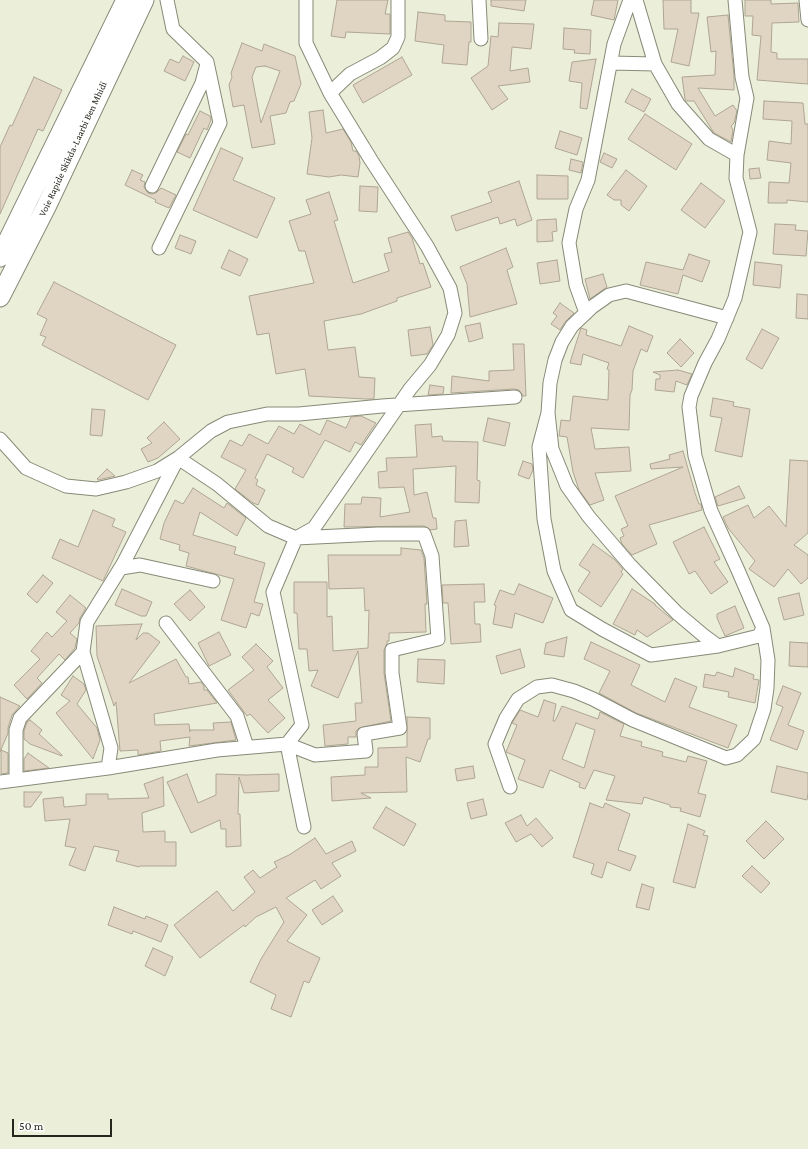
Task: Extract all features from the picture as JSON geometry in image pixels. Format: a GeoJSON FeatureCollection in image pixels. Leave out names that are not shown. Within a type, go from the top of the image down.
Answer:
{"type":"FeatureCollection","features":[{"type":"Feature","properties":{"kind":"highway","name":"Voie Rapide Skikda-Laarbi Ben Mhidi"},"geometry":{"type":"LineString","coordinates":[[0,257],[126,0]]}},
{"type":"Feature","properties":{"kind":"highway","name":"Voie Rapide Skikda-Laarbi Ben Mhidi"},"geometry":{"type":"LineString","coordinates":[[0,297],[46,207],[144,0]]}},
{"type":"Feature","properties":{"kind":"street"},"geometry":{"type":"LineString","coordinates":[[159,248],[220,123],[207,62],[173,29],[167,0]]}},
{"type":"Feature","properties":{"kind":"street"},"geometry":{"type":"LineString","coordinates":[[304,827],[287,744],[302,725],[274,592],[296,538],[314,528],[410,389],[430,365],[448,335],[455,313],[450,288],[427,246],[371,160],[330,93],[306,43],[306,0]]}},
{"type":"Feature","properties":{"kind":"street"},"geometry":{"type":"LineString","coordinates":[[330,93],[350,74],[380,58],[394,48],[398,37],[398,0]]}},
{"type":"Feature","properties":{"kind":"street"},"geometry":{"type":"LineString","coordinates":[[479,0],[481,39]]}},
{"type":"Feature","properties":{"kind":"street"},"geometry":{"type":"LineString","coordinates":[[586,313],[576,285],[570,243],[576,209],[588,180],[614,44],[630,0]]}},
{"type":"Feature","properties":{"kind":"street"},"geometry":{"type":"LineString","coordinates":[[636,0],[655,64],[678,104],[709,139],[737,155]]}},
{"type":"Feature","properties":{"kind":"street"},"geometry":{"type":"LineString","coordinates":[[510,787],[495,744],[506,718],[518,699],[537,687],[552,685],[574,691],[593,699],[633,720],[726,758],[737,755],[754,739],[764,709],[767,688],[768,660],[763,628],[738,568],[711,511],[695,456],[689,408],[691,396],[698,378],[718,340],[735,298],[750,232],[736,178],[737,155],[747,98],[742,78],[734,0]]}},
{"type":"Feature","properties":{"kind":"street"},"geometry":{"type":"LineString","coordinates":[[806,0],[808,20]]}},
{"type":"Feature","properties":{"kind":"street"},"geometry":{"type":"LineString","coordinates":[[152,186],[202,83],[207,62]]}},
{"type":"Feature","properties":{"kind":"street"},"geometry":{"type":"LineString","coordinates":[[610,63],[655,64]]}},
{"type":"Feature","properties":{"kind":"street"},"geometry":{"type":"LineString","coordinates":[[718,646],[677,613],[630,565],[589,517],[567,486],[552,449],[548,413],[550,383],[555,360],[562,342],[572,326],[609,295],[626,291],[727,318]]}},
{"type":"Feature","properties":{"kind":"street"},"geometry":{"type":"LineString","coordinates":[[0,439],[26,468],[66,486],[96,489],[126,482],[157,472],[178,458],[211,431],[228,422],[267,414],[298,414],[515,397]]}},
{"type":"Feature","properties":{"kind":"street"},"geometry":{"type":"LineString","coordinates":[[548,413],[539,447],[544,519],[554,571],[571,610],[651,655],[718,646],[759,636],[763,628]]}},
{"type":"Feature","properties":{"kind":"street"},"geometry":{"type":"LineString","coordinates":[[0,782],[108,768],[217,750],[247,747],[287,744],[315,755],[366,751],[364,734],[400,728],[392,673],[392,650],[438,639],[432,556],[424,534],[378,534],[296,538],[268,526],[218,484],[178,458]]}},
{"type":"Feature","properties":{"kind":"street"},"geometry":{"type":"LineString","coordinates":[[108,768],[111,748],[82,652],[88,622],[121,568],[178,458]]}},
{"type":"Feature","properties":{"kind":"street"},"geometry":{"type":"LineString","coordinates":[[121,568],[140,565],[213,581]]}},
{"type":"Feature","properties":{"kind":"street"},"geometry":{"type":"LineString","coordinates":[[166,623],[237,716],[247,747]]}},
{"type":"Feature","properties":{"kind":"street"},"geometry":{"type":"LineString","coordinates":[[16,780],[16,730],[20,718],[82,652]]}},
{"type":"Feature","properties":{"kind":"building"},"geometry":{"type":"Polygon","coordinates":[[[337,0],[388,0],[385,14],[390,14],[390,34],[346,32],[345,38],[331,36],[337,0]]]}},
{"type":"Feature","properties":{"kind":"building"},"geometry":{"type":"Polygon","coordinates":[[[491,0],[526,0],[524,11],[491,6],[491,0]]]}},
{"type":"Feature","properties":{"kind":"building"},"geometry":{"type":"Polygon","coordinates":[[[594,0],[618,0],[614,20],[591,15],[594,0]]]}},
{"type":"Feature","properties":{"kind":"building"},"geometry":{"type":"Polygon","coordinates":[[[663,0],[691,0],[691,13],[699,13],[689,66],[671,62],[678,29],[664,29],[663,0]]]}},
{"type":"Feature","properties":{"kind":"building"},"geometry":{"type":"Polygon","coordinates":[[[745,0],[771,0],[771,4],[798,3],[799,22],[772,23],[771,52],[777,53],[777,59],[808,59],[808,84],[757,80],[761,36],[752,35],[753,16],[745,16],[745,0]]]}},
{"type":"Feature","properties":{"kind":"building"},"geometry":{"type":"Polygon","coordinates":[[[418,12],[445,15],[445,21],[471,22],[471,42],[469,42],[467,65],[442,63],[444,45],[415,41],[418,12]]]}},
{"type":"Feature","properties":{"kind":"building"},"geometry":{"type":"Polygon","coordinates":[[[728,15],[734,90],[698,88],[715,116],[733,105],[737,111],[734,123],[731,126],[733,130],[731,142],[714,133],[694,101],[686,101],[682,77],[715,75],[716,51],[711,52],[707,17],[728,15]]]}},
{"type":"Feature","properties":{"kind":"building"},"geometry":{"type":"Polygon","coordinates":[[[499,23],[534,24],[531,49],[512,47],[510,71],[528,68],[530,82],[498,86],[508,99],[492,110],[471,78],[488,66],[491,36],[498,37],[499,23]]]}},
{"type":"Feature","properties":{"kind":"building"},"geometry":{"type":"Polygon","coordinates":[[[564,28],[591,30],[590,54],[574,53],[575,50],[563,49],[564,28]]]}},
{"type":"Feature","properties":{"kind":"building"},"geometry":{"type":"Polygon","coordinates":[[[242,43],[262,51],[264,44],[295,56],[301,84],[294,101],[290,102],[286,113],[270,116],[275,144],[252,148],[244,105],[233,107],[229,85],[232,77],[231,73],[242,43]],[[265,66],[256,67],[252,77],[261,123],[280,71],[265,66]]]}},
{"type":"Feature","properties":{"kind":"building"},"geometry":{"type":"Polygon","coordinates":[[[183,56],[194,62],[185,81],[164,71],[170,59],[179,63],[183,56]]]}},
{"type":"Feature","properties":{"kind":"building"},"geometry":{"type":"Polygon","coordinates":[[[402,57],[412,75],[363,103],[353,85],[402,57]]]}},
{"type":"Feature","properties":{"kind":"building"},"geometry":{"type":"Polygon","coordinates":[[[596,59],[587,109],[580,108],[582,83],[569,81],[572,62],[596,59]]]}},
{"type":"Feature","properties":{"kind":"building"},"geometry":{"type":"Polygon","coordinates":[[[34,77],[62,90],[43,131],[38,129],[0,214],[0,147],[10,125],[12,126],[34,77]]]}},
{"type":"Feature","properties":{"kind":"building"},"geometry":{"type":"Polygon","coordinates":[[[632,89],[651,99],[644,112],[625,102],[632,89]]]}},
{"type":"Feature","properties":{"kind":"building"},"geometry":{"type":"Polygon","coordinates":[[[764,101],[803,103],[805,124],[808,124],[808,202],[787,200],[787,203],[768,203],[769,182],[789,183],[791,163],[767,160],[769,141],[791,144],[792,121],[763,119],[764,101]]]}},
{"type":"Feature","properties":{"kind":"building"},"geometry":{"type":"Polygon","coordinates":[[[323,110],[326,133],[343,129],[351,142],[353,151],[356,151],[359,156],[360,163],[358,177],[341,175],[329,177],[307,174],[312,138],[309,112],[323,110]]]}},
{"type":"Feature","properties":{"kind":"building"},"geometry":{"type":"Polygon","coordinates":[[[200,111],[210,116],[211,120],[207,130],[204,128],[190,158],[177,152],[186,134],[188,135],[200,111]]]}},
{"type":"Feature","properties":{"kind":"building"},"geometry":{"type":"Polygon","coordinates":[[[645,114],[692,144],[676,170],[628,139],[645,114]]]}},
{"type":"Feature","properties":{"kind":"building"},"geometry":{"type":"Polygon","coordinates":[[[560,131],[582,138],[577,155],[555,148],[560,131]]]}},
{"type":"Feature","properties":{"kind":"building"},"geometry":{"type":"Polygon","coordinates":[[[221,148],[243,158],[233,180],[275,198],[257,238],[193,210],[221,148]]]}},
{"type":"Feature","properties":{"kind":"building"},"geometry":{"type":"Polygon","coordinates":[[[604,153],[617,159],[612,168],[600,162],[604,153]]]}},
{"type":"Feature","properties":{"kind":"building"},"geometry":{"type":"Polygon","coordinates":[[[571,159],[583,162],[581,173],[569,170],[571,159]]]}},
{"type":"Feature","properties":{"kind":"building"},"geometry":{"type":"Polygon","coordinates":[[[759,168],[761,178],[750,179],[749,169],[759,168]]]}},
{"type":"Feature","properties":{"kind":"building"},"geometry":{"type":"Polygon","coordinates":[[[132,170],[143,175],[140,180],[145,182],[144,187],[148,193],[156,193],[161,188],[176,195],[169,208],[125,185],[132,170]]]}},
{"type":"Feature","properties":{"kind":"building"},"geometry":{"type":"Polygon","coordinates":[[[626,170],[647,186],[629,211],[621,205],[621,200],[614,200],[607,195],[626,170]]]}},
{"type":"Feature","properties":{"kind":"building"},"geometry":{"type":"Polygon","coordinates":[[[537,175],[568,176],[568,199],[537,199],[537,175]]]}},
{"type":"Feature","properties":{"kind":"building"},"geometry":{"type":"Polygon","coordinates":[[[519,181],[532,220],[517,226],[515,219],[500,224],[498,217],[456,231],[451,216],[492,202],[488,192],[519,181]]]}},
{"type":"Feature","properties":{"kind":"building"},"geometry":{"type":"Polygon","coordinates":[[[701,183],[725,201],[705,228],[681,210],[701,183]]]}},
{"type":"Feature","properties":{"kind":"building"},"geometry":{"type":"Polygon","coordinates":[[[360,186],[378,187],[377,212],[359,211],[360,186]]]}},
{"type":"Feature","properties":{"kind":"building"},"geometry":{"type":"Polygon","coordinates":[[[329,192],[338,220],[334,221],[353,283],[389,271],[384,254],[392,252],[388,238],[408,232],[412,238],[420,264],[423,263],[431,287],[397,298],[397,301],[361,314],[324,321],[328,350],[355,347],[359,377],[375,378],[374,399],[309,396],[305,369],[276,374],[269,333],[257,335],[249,296],[314,283],[305,251],[299,251],[289,221],[311,214],[306,200],[329,192]]]}},
{"type":"Feature","properties":{"kind":"building"},"geometry":{"type":"Polygon","coordinates":[[[556,219],[557,231],[552,232],[553,241],[537,242],[537,220],[556,219]]]}},
{"type":"Feature","properties":{"kind":"building"},"geometry":{"type":"Polygon","coordinates":[[[775,224],[796,225],[795,230],[808,231],[806,256],[773,254],[775,224]]]}},
{"type":"Feature","properties":{"kind":"building"},"geometry":{"type":"Polygon","coordinates":[[[180,235],[196,241],[191,254],[175,248],[180,235]]]}},
{"type":"Feature","properties":{"kind":"building"},"geometry":{"type":"Polygon","coordinates":[[[506,248],[513,267],[507,270],[517,304],[470,317],[467,284],[460,267],[506,248]]]}},
{"type":"Feature","properties":{"kind":"building"},"geometry":{"type":"Polygon","coordinates":[[[229,250],[248,259],[240,276],[221,268],[229,250]]]}},
{"type":"Feature","properties":{"kind":"building"},"geometry":{"type":"Polygon","coordinates":[[[689,254],[710,261],[702,282],[683,275],[678,294],[640,285],[646,262],[683,270],[689,254]]]}},
{"type":"Feature","properties":{"kind":"building"},"geometry":{"type":"Polygon","coordinates":[[[557,260],[560,281],[540,284],[537,263],[557,260]]]}},
{"type":"Feature","properties":{"kind":"building"},"geometry":{"type":"Polygon","coordinates":[[[755,262],[782,265],[780,288],[753,285],[755,262]]]}},
{"type":"Feature","properties":{"kind":"building"},"geometry":{"type":"Polygon","coordinates":[[[603,274],[607,287],[590,299],[585,279],[603,274]]]}},
{"type":"Feature","properties":{"kind":"building"},"geometry":{"type":"Polygon","coordinates":[[[54,282],[176,345],[148,400],[42,345],[46,337],[40,335],[47,319],[37,314],[54,282]]]}},
{"type":"Feature","properties":{"kind":"building"},"geometry":{"type":"Polygon","coordinates":[[[797,294],[808,295],[808,319],[796,318],[797,294]]]}},
{"type":"Feature","properties":{"kind":"building"},"geometry":{"type":"Polygon","coordinates":[[[560,303],[574,313],[565,322],[560,330],[551,324],[557,316],[553,313],[560,303]]]}},
{"type":"Feature","properties":{"kind":"building"},"geometry":{"type":"Polygon","coordinates":[[[480,323],[483,338],[469,342],[465,326],[480,323]]]}},
{"type":"Feature","properties":{"kind":"building"},"geometry":{"type":"Polygon","coordinates":[[[629,326],[653,336],[647,352],[641,349],[633,371],[632,390],[630,395],[629,430],[591,428],[595,449],[629,447],[631,471],[595,473],[604,500],[590,505],[579,490],[573,472],[567,437],[559,436],[561,420],[570,421],[573,396],[608,400],[609,370],[607,369],[609,363],[583,354],[581,365],[570,363],[581,328],[587,330],[586,335],[621,346],[629,326]]]}},
{"type":"Feature","properties":{"kind":"building"},"geometry":{"type":"Polygon","coordinates":[[[430,327],[433,345],[427,354],[411,356],[408,330],[430,327]]]}},
{"type":"Feature","properties":{"kind":"building"},"geometry":{"type":"Polygon","coordinates":[[[762,329],[779,338],[762,369],[746,359],[762,329]]]}},
{"type":"Feature","properties":{"kind":"building"},"geometry":{"type":"Polygon","coordinates":[[[680,339],[694,353],[681,367],[667,353],[680,339]]]}},
{"type":"Feature","properties":{"kind":"building"},"geometry":{"type":"Polygon","coordinates":[[[513,344],[524,344],[526,396],[523,396],[519,390],[514,389],[451,393],[452,376],[489,381],[489,371],[514,370],[513,344]]]}},
{"type":"Feature","properties":{"kind":"building"},"geometry":{"type":"Polygon","coordinates":[[[678,370],[692,374],[687,385],[676,381],[674,392],[655,390],[656,379],[660,379],[660,375],[653,372],[678,370]]]}},
{"type":"Feature","properties":{"kind":"building"},"geometry":{"type":"Polygon","coordinates":[[[430,385],[444,387],[443,394],[428,395],[430,385]]]}},
{"type":"Feature","properties":{"kind":"building"},"geometry":{"type":"Polygon","coordinates":[[[713,398],[734,402],[733,406],[750,409],[742,457],[715,451],[722,418],[710,416],[713,398]]]}},
{"type":"Feature","properties":{"kind":"building"},"geometry":{"type":"Polygon","coordinates":[[[92,409],[105,410],[102,436],[90,435],[92,409]]]}},
{"type":"Feature","properties":{"kind":"building"},"geometry":{"type":"Polygon","coordinates":[[[361,416],[376,423],[361,445],[355,442],[350,452],[325,440],[303,478],[292,472],[294,468],[267,454],[255,478],[258,480],[256,485],[265,490],[258,505],[253,503],[235,489],[246,470],[221,457],[230,440],[242,446],[249,434],[268,444],[279,426],[294,434],[300,424],[320,435],[327,420],[346,428],[351,417],[361,416]]]}},
{"type":"Feature","properties":{"kind":"building"},"geometry":{"type":"Polygon","coordinates":[[[488,418],[510,423],[505,446],[483,441],[488,418]]]}},
{"type":"Feature","properties":{"kind":"building"},"geometry":{"type":"Polygon","coordinates":[[[164,422],[180,439],[158,458],[148,462],[141,449],[152,443],[147,438],[164,422]]]}},
{"type":"Feature","properties":{"kind":"building"},"geometry":{"type":"Polygon","coordinates":[[[431,424],[432,437],[442,436],[443,441],[478,442],[477,480],[480,481],[479,503],[455,502],[456,466],[413,469],[414,495],[427,492],[433,518],[436,518],[437,529],[430,530],[424,526],[344,527],[345,504],[361,504],[362,497],[381,498],[380,517],[410,512],[404,487],[379,488],[378,472],[387,471],[386,458],[417,457],[415,425],[431,424]]]}},
{"type":"Feature","properties":{"kind":"building"},"geometry":{"type":"Polygon","coordinates":[[[683,451],[695,493],[699,504],[701,504],[702,510],[649,525],[657,544],[632,555],[622,544],[620,538],[624,536],[621,529],[628,526],[615,496],[683,467],[651,469],[650,464],[670,459],[669,455],[683,451]]]}},
{"type":"Feature","properties":{"kind":"building"},"geometry":{"type":"Polygon","coordinates":[[[790,460],[808,461],[808,533],[794,545],[808,555],[808,578],[801,584],[788,569],[774,587],[749,569],[755,561],[728,528],[723,517],[748,505],[754,518],[769,506],[786,527],[790,460]]]}},
{"type":"Feature","properties":{"kind":"building"},"geometry":{"type":"Polygon","coordinates":[[[523,461],[532,464],[533,470],[529,479],[518,475],[523,461]]]}},
{"type":"Feature","properties":{"kind":"building"},"geometry":{"type":"Polygon","coordinates":[[[107,469],[115,476],[98,480],[97,479],[107,469]]]}},
{"type":"Feature","properties":{"kind":"building"},"geometry":{"type":"Polygon","coordinates":[[[739,486],[745,498],[718,506],[715,497],[739,486]]]}},
{"type":"Feature","properties":{"kind":"building"},"geometry":{"type":"Polygon","coordinates":[[[193,488],[224,508],[227,503],[246,518],[237,536],[200,512],[193,535],[236,547],[234,554],[265,563],[254,602],[263,604],[259,616],[251,613],[246,628],[221,620],[234,579],[186,566],[189,553],[179,550],[180,545],[160,539],[164,523],[175,500],[183,504],[193,488]]]}},
{"type":"Feature","properties":{"kind":"building"},"geometry":{"type":"Polygon","coordinates":[[[93,510],[115,519],[112,526],[126,532],[103,581],[52,558],[60,539],[78,547],[93,510]]]}},
{"type":"Feature","properties":{"kind":"building"},"geometry":{"type":"Polygon","coordinates":[[[466,520],[469,546],[454,547],[455,521],[466,520]]]}},
{"type":"Feature","properties":{"kind":"building"},"geometry":{"type":"Polygon","coordinates":[[[704,527],[720,559],[714,562],[728,582],[711,594],[695,571],[689,574],[673,542],[704,527]]]}},
{"type":"Feature","properties":{"kind":"building"},"geometry":{"type":"Polygon","coordinates":[[[593,544],[614,559],[623,569],[621,572],[623,574],[601,607],[578,591],[590,572],[579,565],[593,544]]]}},
{"type":"Feature","properties":{"kind":"building"},"geometry":{"type":"Polygon","coordinates":[[[401,548],[421,550],[424,558],[427,604],[425,604],[426,632],[389,633],[389,641],[387,641],[384,650],[384,673],[391,721],[359,728],[356,731],[356,737],[348,737],[348,744],[325,746],[323,725],[356,721],[355,703],[362,703],[358,651],[338,698],[311,686],[318,670],[309,671],[307,649],[299,649],[297,613],[294,613],[294,582],[327,582],[327,617],[332,616],[333,651],[368,648],[369,610],[365,611],[364,588],[329,589],[328,555],[401,555],[401,548]]]}},
{"type":"Feature","properties":{"kind":"building"},"geometry":{"type":"Polygon","coordinates":[[[43,575],[53,583],[37,603],[27,594],[43,575]]]}},
{"type":"Feature","properties":{"kind":"building"},"geometry":{"type":"Polygon","coordinates":[[[484,584],[485,602],[474,602],[475,624],[480,624],[481,642],[451,644],[448,603],[443,603],[442,585],[484,584]]]}},
{"type":"Feature","properties":{"kind":"building"},"geometry":{"type":"Polygon","coordinates":[[[519,584],[553,598],[543,623],[515,613],[512,628],[493,624],[496,606],[494,605],[500,590],[514,595],[519,584]]]}},
{"type":"Feature","properties":{"kind":"building"},"geometry":{"type":"Polygon","coordinates":[[[122,589],[152,602],[146,616],[141,616],[115,605],[122,589]]]}},
{"type":"Feature","properties":{"kind":"building"},"geometry":{"type":"Polygon","coordinates":[[[632,589],[655,604],[673,620],[647,637],[637,630],[635,635],[613,624],[632,589]]]}},
{"type":"Feature","properties":{"kind":"building"},"geometry":{"type":"Polygon","coordinates":[[[190,590],[205,607],[190,621],[174,604],[190,590]]]}},
{"type":"Feature","properties":{"kind":"building"},"geometry":{"type":"Polygon","coordinates":[[[799,593],[804,615],[784,620],[778,598],[799,593]]]}},
{"type":"Feature","properties":{"kind":"building"},"geometry":{"type":"Polygon","coordinates":[[[70,595],[86,608],[80,618],[79,623],[70,633],[77,639],[75,648],[65,660],[59,654],[37,678],[42,683],[27,699],[14,685],[40,659],[31,651],[47,632],[52,637],[67,621],[56,612],[70,595]]]}},
{"type":"Feature","properties":{"kind":"building"},"geometry":{"type":"Polygon","coordinates":[[[735,606],[744,628],[725,636],[717,618],[717,614],[735,606]]]}},
{"type":"Feature","properties":{"kind":"building"},"geometry":{"type":"Polygon","coordinates":[[[142,624],[136,640],[143,633],[148,633],[160,642],[129,683],[176,659],[186,677],[188,677],[189,684],[201,682],[204,686],[204,690],[207,690],[217,703],[154,714],[155,725],[189,724],[190,732],[190,730],[214,730],[213,723],[231,722],[236,740],[189,746],[190,737],[160,741],[161,751],[138,755],[138,750],[120,751],[116,702],[114,706],[97,656],[96,626],[142,624]]]}},
{"type":"Feature","properties":{"kind":"building"},"geometry":{"type":"Polygon","coordinates":[[[219,632],[231,655],[209,666],[198,643],[219,632]]]}},
{"type":"Feature","properties":{"kind":"building"},"geometry":{"type":"Polygon","coordinates":[[[567,637],[564,657],[544,654],[546,643],[567,637]]]}},
{"type":"Feature","properties":{"kind":"building"},"geometry":{"type":"Polygon","coordinates":[[[591,642],[640,665],[631,685],[665,702],[675,678],[697,687],[689,707],[737,725],[728,748],[636,713],[599,693],[610,671],[584,659],[591,642]]]}},
{"type":"Feature","properties":{"kind":"building"},"geometry":{"type":"Polygon","coordinates":[[[790,642],[808,643],[808,667],[789,666],[790,642]]]}},
{"type":"Feature","properties":{"kind":"building"},"geometry":{"type":"Polygon","coordinates":[[[256,644],[273,661],[267,667],[283,688],[268,700],[285,718],[268,733],[250,714],[247,716],[228,690],[254,670],[242,657],[256,644]]]}},
{"type":"Feature","properties":{"kind":"building"},"geometry":{"type":"Polygon","coordinates":[[[520,649],[525,667],[501,674],[496,656],[520,649]]]}},
{"type":"Feature","properties":{"kind":"building"},"geometry":{"type":"Polygon","coordinates":[[[418,659],[445,660],[444,684],[417,682],[418,659]]]}},
{"type":"Feature","properties":{"kind":"building"},"geometry":{"type":"Polygon","coordinates":[[[735,668],[754,675],[753,679],[759,680],[755,703],[728,697],[729,692],[703,687],[705,674],[715,676],[717,672],[733,677],[735,668]]]}},
{"type":"Feature","properties":{"kind":"building"},"geometry":{"type":"Polygon","coordinates":[[[73,676],[84,684],[86,690],[77,704],[97,728],[100,740],[93,759],[56,713],[70,701],[61,695],[73,676]]]}},
{"type":"Feature","properties":{"kind":"building"},"geometry":{"type":"Polygon","coordinates":[[[783,686],[801,693],[788,725],[804,731],[797,750],[770,740],[783,707],[776,704],[783,686]]]}},
{"type":"Feature","properties":{"kind":"building"},"geometry":{"type":"Polygon","coordinates":[[[0,697],[20,706],[12,715],[8,733],[0,752],[0,697]]]}},
{"type":"Feature","properties":{"kind":"building"},"geometry":{"type":"Polygon","coordinates":[[[544,700],[556,704],[553,721],[555,721],[562,706],[598,719],[600,712],[624,724],[620,736],[642,742],[641,746],[663,752],[662,756],[686,762],[688,756],[707,761],[698,793],[706,795],[700,817],[680,811],[681,808],[670,807],[670,805],[644,797],[642,804],[606,800],[615,776],[594,770],[585,789],[579,787],[580,783],[550,770],[543,788],[518,779],[525,760],[506,752],[517,725],[512,723],[520,710],[538,717],[544,700]],[[576,723],[562,759],[584,768],[595,730],[576,723]]]}},
{"type":"Feature","properties":{"kind":"building"},"geometry":{"type":"Polygon","coordinates":[[[407,717],[430,718],[430,739],[428,739],[420,762],[406,757],[407,792],[361,793],[371,798],[332,801],[331,777],[365,775],[365,767],[378,767],[378,748],[407,747],[407,717]]]}},
{"type":"Feature","properties":{"kind":"building"},"geometry":{"type":"Polygon","coordinates":[[[30,720],[42,730],[39,734],[62,756],[30,744],[24,739],[24,731],[27,722],[30,720]]]}},
{"type":"Feature","properties":{"kind":"building"},"geometry":{"type":"Polygon","coordinates":[[[1,750],[8,753],[8,773],[1,774],[1,750]]]}},
{"type":"Feature","properties":{"kind":"building"},"geometry":{"type":"Polygon","coordinates":[[[28,753],[49,768],[24,771],[24,759],[28,753]]]}},
{"type":"Feature","properties":{"kind":"building"},"geometry":{"type":"Polygon","coordinates":[[[473,766],[475,778],[457,781],[455,769],[473,766]]]}},
{"type":"Feature","properties":{"kind":"building"},"geometry":{"type":"Polygon","coordinates":[[[777,766],[808,773],[807,800],[771,792],[777,766]]]}},
{"type":"Feature","properties":{"kind":"building"},"geometry":{"type":"Polygon","coordinates":[[[187,774],[198,803],[216,795],[216,774],[279,774],[279,791],[244,793],[239,777],[238,814],[240,814],[241,846],[226,847],[226,829],[221,829],[220,820],[191,833],[167,782],[187,774]]]}},
{"type":"Feature","properties":{"kind":"building"},"geometry":{"type":"Polygon","coordinates":[[[163,777],[164,806],[142,813],[143,832],[165,831],[165,842],[176,842],[176,866],[139,867],[116,861],[119,851],[94,846],[85,871],[69,865],[76,848],[65,846],[70,819],[45,821],[43,799],[63,797],[64,807],[86,805],[86,794],[108,794],[108,799],[149,798],[144,784],[163,777]]]}},
{"type":"Feature","properties":{"kind":"building"},"geometry":{"type":"Polygon","coordinates":[[[24,792],[42,792],[31,807],[24,807],[24,792]]]}},
{"type":"Feature","properties":{"kind":"building"},"geometry":{"type":"Polygon","coordinates":[[[483,799],[487,815],[471,819],[467,803],[483,799]]]}},
{"type":"Feature","properties":{"kind":"building"},"geometry":{"type":"Polygon","coordinates":[[[590,803],[603,808],[605,803],[630,814],[618,850],[636,856],[630,871],[607,862],[602,878],[591,874],[594,864],[573,857],[590,803]]]}},
{"type":"Feature","properties":{"kind":"building"},"geometry":{"type":"Polygon","coordinates":[[[386,807],[416,824],[404,846],[373,828],[386,807]]]}},
{"type":"Feature","properties":{"kind":"building"},"geometry":{"type":"Polygon","coordinates":[[[521,815],[527,826],[536,818],[553,838],[542,847],[531,834],[516,842],[505,823],[521,815]]]}},
{"type":"Feature","properties":{"kind":"building"},"geometry":{"type":"Polygon","coordinates":[[[766,821],[784,839],[764,859],[746,841],[766,821]]]}},
{"type":"Feature","properties":{"kind":"building"},"geometry":{"type":"Polygon","coordinates":[[[688,824],[705,831],[703,835],[708,836],[695,888],[673,882],[688,824]]]}},
{"type":"Feature","properties":{"kind":"building"},"geometry":{"type":"Polygon","coordinates":[[[315,838],[326,854],[352,841],[356,851],[332,863],[341,876],[321,889],[315,880],[286,898],[307,915],[287,941],[320,958],[309,983],[304,981],[291,1017],[271,1009],[276,995],[250,982],[261,959],[284,922],[276,907],[256,917],[245,927],[244,925],[200,958],[174,925],[217,891],[233,911],[255,892],[244,877],[253,870],[260,878],[277,867],[274,862],[289,855],[315,838]]]}},
{"type":"Feature","properties":{"kind":"building"},"geometry":{"type":"Polygon","coordinates":[[[752,866],[770,883],[761,893],[742,876],[752,866]]]}},
{"type":"Feature","properties":{"kind":"building"},"geometry":{"type":"Polygon","coordinates":[[[642,884],[654,888],[649,910],[636,907],[642,884]]]}},
{"type":"Feature","properties":{"kind":"building"},"geometry":{"type":"Polygon","coordinates":[[[333,896],[343,911],[322,925],[312,910],[333,896]]]}},
{"type":"Feature","properties":{"kind":"building"},"geometry":{"type":"Polygon","coordinates":[[[114,907],[145,919],[146,916],[168,925],[161,942],[133,931],[132,934],[108,925],[114,907]]]}},
{"type":"Feature","properties":{"kind":"building"},"geometry":{"type":"Polygon","coordinates":[[[153,948],[173,957],[165,976],[145,966],[153,948]]]}}]}
